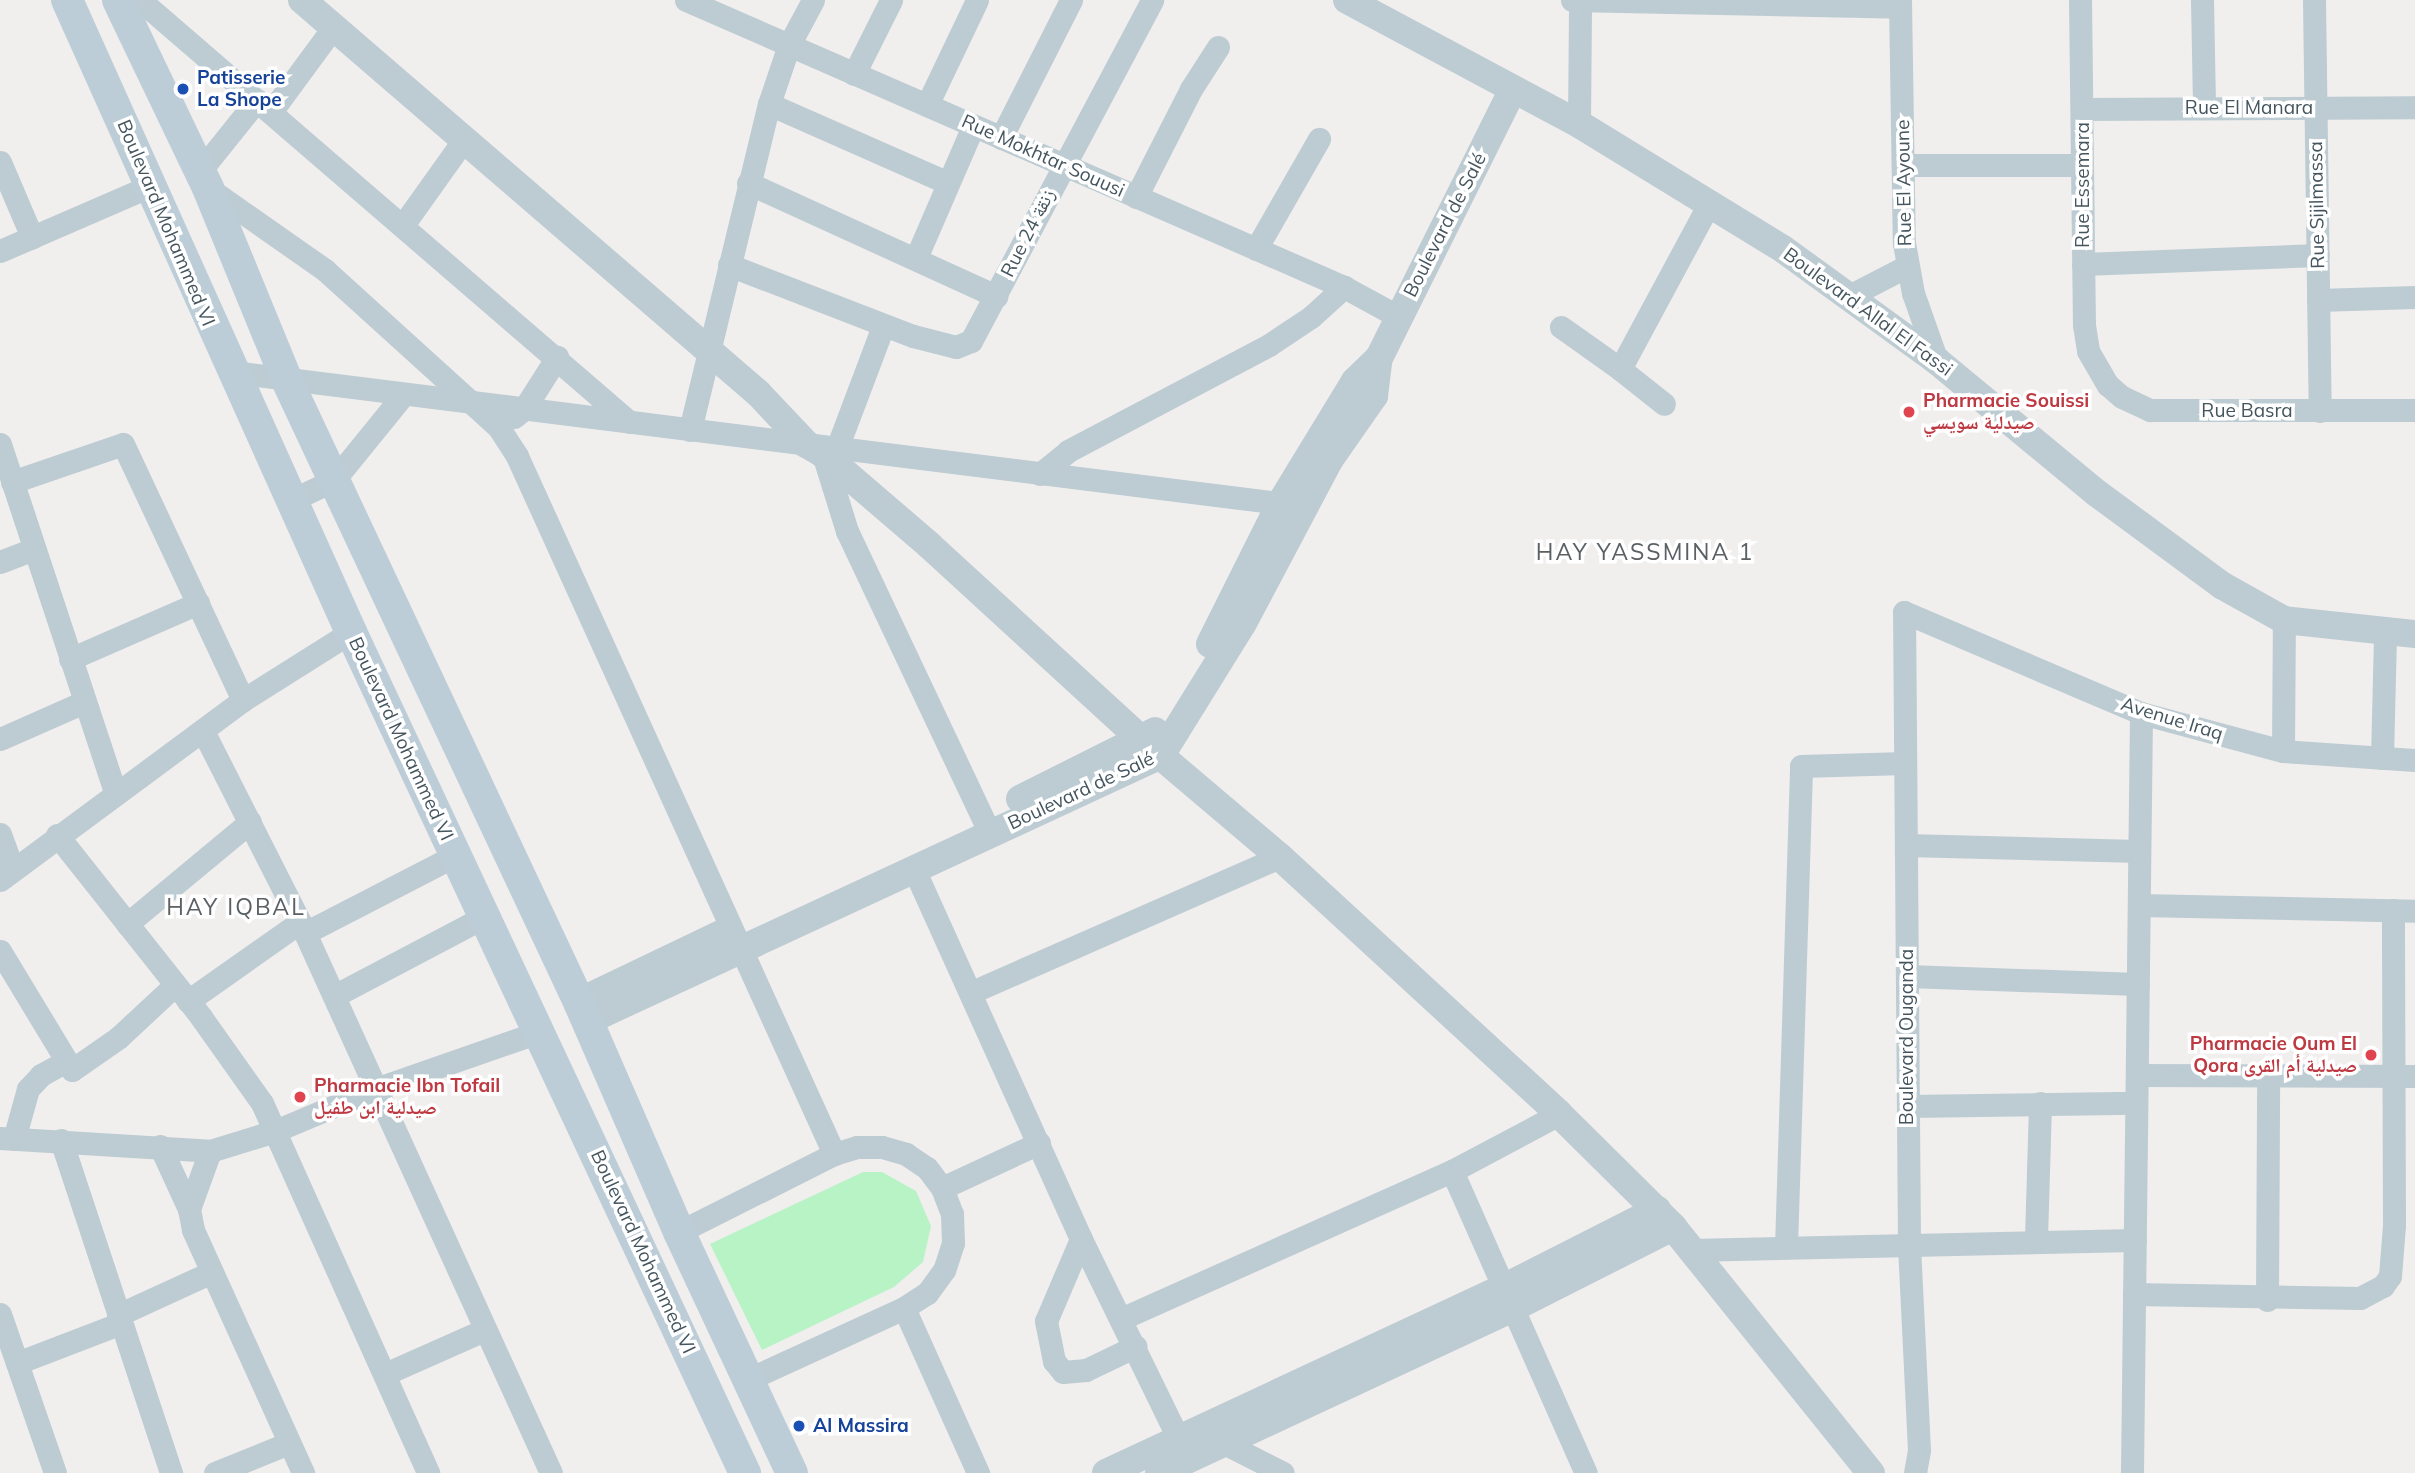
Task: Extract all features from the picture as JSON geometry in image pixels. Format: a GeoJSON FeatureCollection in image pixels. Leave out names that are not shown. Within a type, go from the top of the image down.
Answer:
{"type":"FeatureCollection","features":[{"type":"Feature","properties":{"kind":"main road","name":"Boulevard Mohammed VI"},"geometry":{"type":"LineString","coordinates":[[67,0],[290,501],[746,1473]]}},
{"type":"Feature","properties":{"kind":"main road","name":"Boulevard Mohammed VI"},"geometry":{"type":"LineString","coordinates":[[118,0],[204,180],[285,376],[583,1011],[678,1232],[792,1473]]}},
{"type":"Feature","properties":{"kind":"street"},"geometry":{"type":"LineString","coordinates":[[140,0],[629,422]]}},
{"type":"Feature","properties":{"kind":"street"},"geometry":{"type":"LineString","coordinates":[[302,0],[332,29],[709,349],[822,449],[1152,748],[1280,857],[1559,1114],[1665,1219],[1871,1473]]}},
{"type":"Feature","properties":{"kind":"street","name":"Rue Mokhtar Souusi"},"geometry":{"type":"LineString","coordinates":[[685,0],[1344,287],[1399,317]]}},
{"type":"Feature","properties":{"kind":"street"},"geometry":{"type":"LineString","coordinates":[[690,430],[769,104],[789,45],[813,0]]}},
{"type":"Feature","properties":{"kind":"street"},"geometry":{"type":"LineString","coordinates":[[854,74],[891,0]]}},
{"type":"Feature","properties":{"kind":"street"},"geometry":{"type":"LineString","coordinates":[[927,105],[976,0]]}},
{"type":"Feature","properties":{"kind":"street"},"geometry":{"type":"LineString","coordinates":[[1001,138],[1071,0]]}},
{"type":"Feature","properties":{"kind":"street","name":"Rue 24 زنقة"},"geometry":{"type":"LineString","coordinates":[[883,326],[956,347],[976,336],[1063,165],[1152,0]]}},
{"type":"Feature","properties":{"kind":"street","name":"Boulevard Allal El Fassi"},"geometry":{"type":"LineString","coordinates":[[1347,0],[1512,91],[1579,124],[1710,202],[1849,296],[1937,361],[2169,548],[2223,586],[2284,620],[2385,633],[2415,634]]}},
{"type":"Feature","properties":{"kind":"street"},"geometry":{"type":"LineString","coordinates":[[1579,124],[1578,0],[1900,3]]}},
{"type":"Feature","properties":{"kind":"street","name":"Rue Essemara"},"geometry":{"type":"LineString","coordinates":[[2080,0],[2085,333],[2096,368]]}},
{"type":"Feature","properties":{"kind":"street"},"geometry":{"type":"LineString","coordinates":[[2202,0],[2204,108]]}},
{"type":"Feature","properties":{"kind":"street","name":"Rue Sijilmassa"},"geometry":{"type":"LineString","coordinates":[[2314,0],[2320,411]]}},
{"type":"Feature","properties":{"kind":"street","name":"Rue El Ayoune"},"geometry":{"type":"LineString","coordinates":[[1900,3],[1907,265],[1937,361]]}},
{"type":"Feature","properties":{"kind":"street"},"geometry":{"type":"LineString","coordinates":[[332,29],[204,180],[325,270],[499,428],[517,456],[834,1154]]}},
{"type":"Feature","properties":{"kind":"street"},"geometry":{"type":"LineString","coordinates":[[1136,197],[1191,89],[1218,47]]}},
{"type":"Feature","properties":{"kind":"street","name":"Boulevard de Salé"},"geometry":{"type":"LineString","coordinates":[[583,1011],[735,938],[1152,748],[1243,623],[1292,505],[1374,396],[1379,358],[1512,91]]}},
{"type":"Feature","properties":{"kind":"street"},"geometry":{"type":"LineString","coordinates":[[769,104],[946,182]]}},
{"type":"Feature","properties":{"kind":"street","name":"Rue El Manara"},"geometry":{"type":"LineString","coordinates":[[2082,109],[2415,107]]}},
{"type":"Feature","properties":{"kind":"street"},"geometry":{"type":"LineString","coordinates":[[916,258],[946,182],[973,125]]}},
{"type":"Feature","properties":{"kind":"street"},"geometry":{"type":"LineString","coordinates":[[1256,249],[1319,139]]}},
{"type":"Feature","properties":{"kind":"street"},"geometry":{"type":"LineString","coordinates":[[403,225],[463,141]]}},
{"type":"Feature","properties":{"kind":"street"},"geometry":{"type":"LineString","coordinates":[[0,162],[32,237]]}},
{"type":"Feature","properties":{"kind":"street"},"geometry":{"type":"LineString","coordinates":[[1903,165],[2081,165]]}},
{"type":"Feature","properties":{"kind":"street"},"geometry":{"type":"LineString","coordinates":[[748,183],[996,296]]}},
{"type":"Feature","properties":{"kind":"street"},"geometry":{"type":"LineString","coordinates":[[0,251],[148,187]]}},
{"type":"Feature","properties":{"kind":"street"},"geometry":{"type":"LineString","coordinates":[[1620,369],[1710,202]]}},
{"type":"Feature","properties":{"kind":"street"},"geometry":{"type":"LineString","coordinates":[[2083,264],[2318,255]]}},
{"type":"Feature","properties":{"kind":"street"},"geometry":{"type":"LineString","coordinates":[[729,265],[883,326],[822,449],[847,531],[986,825]]}},
{"type":"Feature","properties":{"kind":"street"},"geometry":{"type":"LineString","coordinates":[[1849,296],[1907,265]]}},
{"type":"Feature","properties":{"kind":"street"},"geometry":{"type":"LineString","coordinates":[[1040,474],[1068,451],[1269,345],[1311,317],[1344,287]]}},
{"type":"Feature","properties":{"kind":"street"},"geometry":{"type":"LineString","coordinates":[[2318,300],[2415,297]]}},
{"type":"Feature","properties":{"kind":"street"},"geometry":{"type":"LineString","coordinates":[[1561,327],[1664,404]]}},
{"type":"Feature","properties":{"kind":"street"},"geometry":{"type":"LineString","coordinates":[[499,428],[524,409],[556,357]]}},
{"type":"Feature","properties":{"kind":"street","name":"Rue Basra"},"geometry":{"type":"LineString","coordinates":[[2096,368],[2122,397],[2150,410],[2415,410]]}},
{"type":"Feature","properties":{"kind":"street"},"geometry":{"type":"LineString","coordinates":[[232,372],[285,376],[822,449],[1292,505]]}},
{"type":"Feature","properties":{"kind":"street"},"geometry":{"type":"LineString","coordinates":[[290,501],[334,480],[404,394]]}},
{"type":"Feature","properties":{"kind":"street"},"geometry":{"type":"LineString","coordinates":[[0,444],[32,550],[115,791]]}},
{"type":"Feature","properties":{"kind":"street"},"geometry":{"type":"LineString","coordinates":[[12,482],[123,444],[243,700]]}},
{"type":"Feature","properties":{"kind":"street"},"geometry":{"type":"LineString","coordinates":[[0,562],[32,550]]}},
{"type":"Feature","properties":{"kind":"street"},"geometry":{"type":"LineString","coordinates":[[70,659],[198,603]]}},
{"type":"Feature","properties":{"kind":"street","name":"Avenue Iraq"},"geometry":{"type":"LineString","coordinates":[[1904,612],[2141,713],[2283,751],[2415,760]]}},
{"type":"Feature","properties":{"kind":"street","name":"Boulevard Ouganda"},"geometry":{"type":"LineString","coordinates":[[1904,612],[1909,1243],[1919,1470]]}},
{"type":"Feature","properties":{"kind":"street"},"geometry":{"type":"LineString","coordinates":[[2283,751],[2284,620]]}},
{"type":"Feature","properties":{"kind":"street"},"geometry":{"type":"LineString","coordinates":[[0,834],[7,875],[115,791],[202,732],[243,700],[351,632]]}},
{"type":"Feature","properties":{"kind":"street"},"geometry":{"type":"LineString","coordinates":[[2382,758],[2385,633]]}},
{"type":"Feature","properties":{"kind":"street"},"geometry":{"type":"LineString","coordinates":[[0,739],[84,702]]}},
{"type":"Feature","properties":{"kind":"street"},"geometry":{"type":"LineString","coordinates":[[2132,1473],[2141,713]]}},
{"type":"Feature","properties":{"kind":"street"},"geometry":{"type":"LineString","coordinates":[[202,732],[302,928],[482,1331],[551,1473]]}},
{"type":"Feature","properties":{"kind":"street"},"geometry":{"type":"LineString","coordinates":[[1786,1247],[1801,766],[1905,763]]}},
{"type":"Feature","properties":{"kind":"street"},"geometry":{"type":"LineString","coordinates":[[127,924],[250,822]]}},
{"type":"Feature","properties":{"kind":"street","name":"Boulevard de Salé"},"geometry":{"type":"LineString","coordinates":[[735,938],[913,867],[986,825]]}},
{"type":"Feature","properties":{"kind":"street"},"geometry":{"type":"LineString","coordinates":[[57,835],[244,1075],[275,1131],[428,1473]]}},
{"type":"Feature","properties":{"kind":"street"},"geometry":{"type":"LineString","coordinates":[[1906,845],[2140,851]]}},
{"type":"Feature","properties":{"kind":"street"},"geometry":{"type":"LineString","coordinates":[[0,951],[72,1070],[181,993],[302,928],[456,855]]}},
{"type":"Feature","properties":{"kind":"street"},"geometry":{"type":"LineString","coordinates":[[972,992],[1280,857]]}},
{"type":"Feature","properties":{"kind":"street"},"geometry":{"type":"LineString","coordinates":[[913,867],[972,992],[1081,1238],[1136,1346],[1199,1443],[1283,1473]]}},
{"type":"Feature","properties":{"kind":"street"},"geometry":{"type":"LineString","coordinates":[[2134,1294],[2267,1300],[2360,1298],[2384,1286],[2390,1276],[2404,1226],[2404,910],[2139,905]]}},
{"type":"Feature","properties":{"kind":"street"},"geometry":{"type":"LineString","coordinates":[[334,996],[484,917]]}},
{"type":"Feature","properties":{"kind":"street"},"geometry":{"type":"LineString","coordinates":[[1907,976],[2138,984]]}},
{"type":"Feature","properties":{"kind":"street"},"geometry":{"type":"LineString","coordinates":[[66,1062],[41,1075],[28,1089],[7,1139],[61,1140],[210,1151],[275,1131],[375,1089],[539,1032]]}},
{"type":"Feature","properties":{"kind":"street"},"geometry":{"type":"LineString","coordinates":[[2137,1075],[2405,1076]]}},
{"type":"Feature","properties":{"kind":"street"},"geometry":{"type":"LineString","coordinates":[[2267,1300],[2268,1077]]}},
{"type":"Feature","properties":{"kind":"street"},"geometry":{"type":"LineString","coordinates":[[2036,1239],[2040,1103]]}},
{"type":"Feature","properties":{"kind":"street"},"geometry":{"type":"LineString","coordinates":[[1908,1106],[2136,1103]]}},
{"type":"Feature","properties":{"kind":"street"},"geometry":{"type":"LineString","coordinates":[[1123,1318],[1452,1171],[1559,1114]]}},
{"type":"Feature","properties":{"kind":"street"},"geometry":{"type":"LineString","coordinates":[[61,1140],[171,1473]]}},
{"type":"Feature","properties":{"kind":"street"},"geometry":{"type":"LineString","coordinates":[[942,1188],[1039,1143]]}},
{"type":"Feature","properties":{"kind":"street"},"geometry":{"type":"LineString","coordinates":[[160,1146],[190,1209],[212,1272],[303,1473]]}},
{"type":"Feature","properties":{"kind":"street"},"geometry":{"type":"LineString","coordinates":[[678,1232],[834,1154],[858,1147],[894,1151],[927,1168],[942,1188],[952,1214],[953,1243],[944,1270],[927,1293],[904,1308],[747,1380]]}},
{"type":"Feature","properties":{"kind":"street"},"geometry":{"type":"LineString","coordinates":[[190,1209],[210,1151]]}},
{"type":"Feature","properties":{"kind":"street"},"geometry":{"type":"LineString","coordinates":[[1452,1171],[1586,1473]]}},
{"type":"Feature","properties":{"kind":"street"},"geometry":{"type":"LineString","coordinates":[[1106,1473],[1199,1443],[1508,1298],[1665,1219]]}},
{"type":"Feature","properties":{"kind":"street"},"geometry":{"type":"LineString","coordinates":[[1081,1238],[1046,1321],[1054,1361],[1063,1372],[1086,1370],[1136,1346]]}},
{"type":"Feature","properties":{"kind":"street"},"geometry":{"type":"LineString","coordinates":[[1690,1250],[2036,1239],[2134,1240]]}},
{"type":"Feature","properties":{"kind":"street"},"geometry":{"type":"LineString","coordinates":[[17,1363],[120,1319],[212,1272]]}},
{"type":"Feature","properties":{"kind":"street"},"geometry":{"type":"LineString","coordinates":[[904,1308],[978,1473]]}},
{"type":"Feature","properties":{"kind":"street"},"geometry":{"type":"LineString","coordinates":[[0,1314],[55,1473]]}},
{"type":"Feature","properties":{"kind":"street"},"geometry":{"type":"LineString","coordinates":[[384,1374],[482,1331]]}},
{"type":"Feature","properties":{"kind":"street"},"geometry":{"type":"LineString","coordinates":[[215,1473],[289,1443]]}},
{"type":"Feature","properties":{"kind":"street"},"geometry":{"type":"LineString","coordinates":[[1159,1473],[1199,1443]]}},
{"type":"Feature","properties":{"kind":"green space"},"geometry":{"type":"Polygon","coordinates":[[[863,1172],[882,1172],[916,1191],[931,1226],[923,1262],[894,1287],[762,1350],[710,1244],[863,1172]]]}},
{"type":"Feature","properties":{"kind":"place","name":"Patisserie La Shope"},"geometry":{"type":"Point","coordinates":[183,89]}},
{"type":"Feature","properties":{"kind":"place","name":"Pharmacie Souissi صيدلية سويسي"},"geometry":{"type":"Point","coordinates":[1909,412]}},
{"type":"Feature","properties":{"kind":"place","name":"Pharmacie Oum El Qora صيدلية أم القرى"},"geometry":{"type":"Point","coordinates":[2371,1055]}},
{"type":"Feature","properties":{"kind":"place","name":"Pharmacie Ibn Tofail صيدلية ابن طفيل"},"geometry":{"type":"Point","coordinates":[300,1097]}},
{"type":"Feature","properties":{"kind":"place","name":"Al Massira"},"geometry":{"type":"Point","coordinates":[799,1426]}},
{"type":"Feature","properties":{"kind":"district","name":"HAY YASSMINA 1"},"geometry":{"type":"Point","coordinates":[1645,552]}},
{"type":"Feature","properties":{"kind":"district","name":"HAY IQBAL"},"geometry":{"type":"Point","coordinates":[236,907]}}]}
